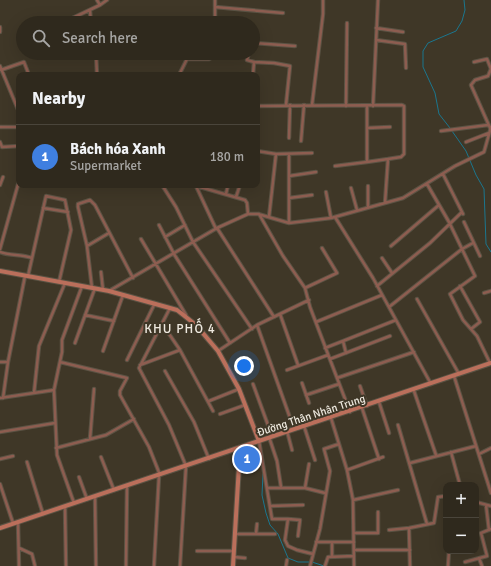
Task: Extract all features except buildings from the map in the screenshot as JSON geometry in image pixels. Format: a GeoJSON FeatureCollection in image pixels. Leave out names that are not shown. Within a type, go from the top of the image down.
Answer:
{"type":"FeatureCollection","features":[{"type":"Feature","properties":{"kind":"street"},"geometry":{"type":"LineString","coordinates":[[97,0],[100,5]]}},
{"type":"Feature","properties":{"kind":"street"},"geometry":{"type":"LineString","coordinates":[[78,16],[90,11],[107,0]]}},
{"type":"Feature","properties":{"kind":"street"},"geometry":{"type":"LineString","coordinates":[[215,0],[215,16]]}},
{"type":"Feature","properties":{"kind":"street"},"geometry":{"type":"LineString","coordinates":[[312,105],[323,14],[323,0]]}},
{"type":"Feature","properties":{"kind":"street"},"geometry":{"type":"LineString","coordinates":[[373,106],[378,0]]}},
{"type":"Feature","properties":{"kind":"street"},"geometry":{"type":"LineString","coordinates":[[214,7],[283,13]]}},
{"type":"Feature","properties":{"kind":"street"},"geometry":{"type":"LineString","coordinates":[[90,11],[90,16]]}},
{"type":"Feature","properties":{"kind":"street"},"geometry":{"type":"LineString","coordinates":[[346,106],[347,24]]}},
{"type":"Feature","properties":{"kind":"street"},"geometry":{"type":"LineString","coordinates":[[0,27],[0,32]]}},
{"type":"Feature","properties":{"kind":"street"},"geometry":{"type":"LineString","coordinates":[[376,28],[403,32]]}},
{"type":"Feature","properties":{"kind":"street"},"geometry":{"type":"LineString","coordinates":[[376,40],[405,44],[406,68]]}},
{"type":"Feature","properties":{"kind":"street"},"geometry":{"type":"LineString","coordinates":[[260,44],[295,46]]}},
{"type":"Feature","properties":{"kind":"street"},"geometry":{"type":"LineString","coordinates":[[109,291],[216,229],[248,214],[258,214],[289,223],[299,224],[385,204],[403,198],[485,150],[491,129],[471,85],[475,80],[488,76],[491,69],[487,59],[474,62]]}},
{"type":"Feature","properties":{"kind":"street"},"geometry":{"type":"LineString","coordinates":[[96,60],[97,72]]}},
{"type":"Feature","properties":{"kind":"street"},"geometry":{"type":"LineString","coordinates":[[180,72],[186,60]]}},
{"type":"Feature","properties":{"kind":"street"},"geometry":{"type":"LineString","coordinates":[[247,60],[290,66],[286,105]]}},
{"type":"Feature","properties":{"kind":"street"},"geometry":{"type":"LineString","coordinates":[[16,105],[0,68],[24,62],[28,72]]}},
{"type":"Feature","properties":{"kind":"street"},"geometry":{"type":"LineString","coordinates":[[252,72],[254,62]]}},
{"type":"Feature","properties":{"kind":"street"},"geometry":{"type":"LineString","coordinates":[[289,138],[290,105]]}},
{"type":"Feature","properties":{"kind":"street"},"geometry":{"type":"LineString","coordinates":[[301,141],[304,105]]}},
{"type":"Feature","properties":{"kind":"street"},"geometry":{"type":"LineString","coordinates":[[260,106],[404,106],[404,154],[401,157],[335,166]]}},
{"type":"Feature","properties":{"kind":"street"},"geometry":{"type":"LineString","coordinates":[[367,106],[367,162]]}},
{"type":"Feature","properties":{"kind":"street"},"geometry":{"type":"LineString","coordinates":[[441,131],[488,125]]}},
{"type":"Feature","properties":{"kind":"street"},"geometry":{"type":"LineString","coordinates":[[0,126],[16,127]]}},
{"type":"Feature","properties":{"kind":"street"},"geometry":{"type":"LineString","coordinates":[[367,128],[390,127]]}},
{"type":"Feature","properties":{"kind":"street"},"geometry":{"type":"LineString","coordinates":[[466,142],[489,133]]}},
{"type":"Feature","properties":{"kind":"street"},"geometry":{"type":"LineString","coordinates":[[0,142],[2,147],[16,146]]}},
{"type":"Feature","properties":{"kind":"street"},"geometry":{"type":"LineString","coordinates":[[260,151],[289,155],[312,153]]}},
{"type":"Feature","properties":{"kind":"street"},"geometry":{"type":"LineString","coordinates":[[268,217],[276,154]]}},
{"type":"Feature","properties":{"kind":"street"},"geometry":{"type":"LineString","coordinates":[[289,155],[289,223]]}},
{"type":"Feature","properties":{"kind":"street"},"geometry":{"type":"LineString","coordinates":[[385,204],[388,159]]}},
{"type":"Feature","properties":{"kind":"street"},"geometry":{"type":"LineString","coordinates":[[289,176],[316,172]]}},
{"type":"Feature","properties":{"kind":"street"},"geometry":{"type":"LineString","coordinates":[[377,286],[463,213],[442,174]]}},
{"type":"Feature","properties":{"kind":"street"},"geometry":{"type":"LineString","coordinates":[[0,185],[3,177]]}},
{"type":"Feature","properties":{"kind":"street"},"geometry":{"type":"LineString","coordinates":[[426,184],[450,223],[475,275],[450,294],[462,320],[477,336],[490,364]]}},
{"type":"Feature","properties":{"kind":"street"},"geometry":{"type":"LineString","coordinates":[[368,186],[368,207]]}},
{"type":"Feature","properties":{"kind":"street"},"geometry":{"type":"LineString","coordinates":[[0,249],[17,188]]}},
{"type":"Feature","properties":{"kind":"street"},"geometry":{"type":"LineString","coordinates":[[164,188],[193,242],[252,329]]}},
{"type":"Feature","properties":{"kind":"street"},"geometry":{"type":"LineString","coordinates":[[196,188],[216,229],[274,317]]}},
{"type":"Feature","properties":{"kind":"street"},"geometry":{"type":"LineString","coordinates":[[205,188],[246,201],[248,214]]}},
{"type":"Feature","properties":{"kind":"street"},"geometry":{"type":"LineString","coordinates":[[226,194],[227,188]]}},
{"type":"Feature","properties":{"kind":"street"},"geometry":{"type":"LineString","coordinates":[[236,197],[239,188]]}},
{"type":"Feature","properties":{"kind":"street"},"geometry":{"type":"LineString","coordinates":[[351,188],[357,210]]}},
{"type":"Feature","properties":{"kind":"street"},"geometry":{"type":"LineString","coordinates":[[326,192],[333,217],[389,306],[431,384]]}},
{"type":"Feature","properties":{"kind":"street"},"geometry":{"type":"LineString","coordinates":[[289,198],[312,194]]}},
{"type":"Feature","properties":{"kind":"street"},"geometry":{"type":"LineString","coordinates":[[54,390],[1,398],[26,276],[32,258],[46,196],[49,195],[63,198],[68,212],[71,230],[58,282]]}},
{"type":"Feature","properties":{"kind":"street"},"geometry":{"type":"LineString","coordinates":[[75,343],[93,288],[87,246],[78,204],[92,200],[133,278]]}},
{"type":"Feature","properties":{"kind":"street"},"geometry":{"type":"LineString","coordinates":[[391,246],[439,205]]}},
{"type":"Feature","properties":{"kind":"street"},"geometry":{"type":"LineString","coordinates":[[43,208],[68,212]]}},
{"type":"Feature","properties":{"kind":"street"},"geometry":{"type":"LineString","coordinates":[[258,214],[283,256],[305,288],[325,348],[350,412]]}},
{"type":"Feature","properties":{"kind":"street"},"geometry":{"type":"LineString","coordinates":[[464,222],[480,256]]}},
{"type":"Feature","properties":{"kind":"street"},"geometry":{"type":"LineString","coordinates":[[159,225],[174,254],[230,343]]}},
{"type":"Feature","properties":{"kind":"street"},"geometry":{"type":"LineString","coordinates":[[165,237],[185,225]]}},
{"type":"Feature","properties":{"kind":"street"},"geometry":{"type":"LineString","coordinates":[[87,246],[109,233]]}},
{"type":"Feature","properties":{"kind":"street"},"geometry":{"type":"LineString","coordinates":[[141,239],[155,265],[180,303],[186,316],[218,351],[239,389],[259,441],[273,520],[300,520],[298,536]]}},
{"type":"Feature","properties":{"kind":"street"},"geometry":{"type":"LineString","coordinates":[[389,306],[462,249],[473,243]]}},
{"type":"Feature","properties":{"kind":"street"},"geometry":{"type":"LineString","coordinates":[[305,288],[337,273],[322,248]]}},
{"type":"Feature","properties":{"kind":"street"},"geometry":{"type":"LineString","coordinates":[[0,252],[11,256],[21,254],[32,258]]}},
{"type":"Feature","properties":{"kind":"street"},"geometry":{"type":"LineString","coordinates":[[382,258],[392,273]]}},
{"type":"Feature","properties":{"kind":"street"},"geometry":{"type":"LineString","coordinates":[[0,271],[109,291],[170,307],[186,316]]}},
{"type":"Feature","properties":{"kind":"street"},"geometry":{"type":"LineString","coordinates":[[101,272],[103,290]]}},
{"type":"Feature","properties":{"kind":"street"},"geometry":{"type":"LineString","coordinates":[[34,393],[39,346],[64,283]]}},
{"type":"Feature","properties":{"kind":"street"},"geometry":{"type":"LineString","coordinates":[[74,504],[57,455],[54,390],[60,362],[62,340],[82,286]]}},
{"type":"Feature","properties":{"kind":"street"},"geometry":{"type":"LineString","coordinates":[[460,286],[480,322],[471,329]]}},
{"type":"Feature","properties":{"kind":"street"},"geometry":{"type":"LineString","coordinates":[[484,293],[491,290]]}},
{"type":"Feature","properties":{"kind":"street"},"geometry":{"type":"LineString","coordinates":[[103,351],[124,295]]}},
{"type":"Feature","properties":{"kind":"street"},"geometry":{"type":"LineString","coordinates":[[316,322],[382,296]]}},
{"type":"Feature","properties":{"kind":"street"},"geometry":{"type":"LineString","coordinates":[[418,299],[459,375]]}},
{"type":"Feature","properties":{"kind":"street"},"geometry":{"type":"LineString","coordinates":[[218,351],[257,325],[308,300]]}},
{"type":"Feature","properties":{"kind":"street"},"geometry":{"type":"LineString","coordinates":[[127,360],[155,303]]}},
{"type":"Feature","properties":{"kind":"street"},"geometry":{"type":"LineString","coordinates":[[170,307],[163,325],[140,365],[139,371],[169,425],[186,466],[180,566]]}},
{"type":"Feature","properties":{"kind":"street"},"geometry":{"type":"LineString","coordinates":[[85,314],[114,321]]}},
{"type":"Feature","properties":{"kind":"street"},"geometry":{"type":"LineString","coordinates":[[280,314],[298,365]]}},
{"type":"Feature","properties":{"kind":"street"},"geometry":{"type":"LineString","coordinates":[[325,348],[396,320]]}},
{"type":"Feature","properties":{"kind":"street"},"geometry":{"type":"LineString","coordinates":[[163,325],[180,350],[209,401],[213,411]]}},
{"type":"Feature","properties":{"kind":"street"},"geometry":{"type":"LineString","coordinates":[[257,325],[294,429]]}},
{"type":"Feature","properties":{"kind":"street"},"geometry":{"type":"LineString","coordinates":[[330,359],[390,336]]}},
{"type":"Feature","properties":{"kind":"street"},"geometry":{"type":"LineString","coordinates":[[343,341],[346,353]]}},
{"type":"Feature","properties":{"kind":"street"},"geometry":{"type":"LineString","coordinates":[[140,365],[180,350]]}},
{"type":"Feature","properties":{"kind":"street"},"geometry":{"type":"LineString","coordinates":[[337,378],[414,352]]}},
{"type":"Feature","properties":{"kind":"street"},"geometry":{"type":"LineString","coordinates":[[287,370],[328,355]]}},
{"type":"Feature","properties":{"kind":"street"},"geometry":{"type":"LineString","coordinates":[[0,362],[8,362]]}},
{"type":"Feature","properties":{"kind":"street"},"geometry":{"type":"LineString","coordinates":[[60,362],[127,377],[127,381],[121,390],[120,395],[134,419],[160,475],[154,566]]}},
{"type":"Feature","properties":{"kind":"street","name":"Đường Thân Nhân Trung"},"geometry":{"type":"LineString","coordinates":[[0,528],[240,449],[294,429],[414,391],[490,364]]}},
{"type":"Feature","properties":{"kind":"street"},"geometry":{"type":"LineString","coordinates":[[165,371],[194,422],[209,459]]}},
{"type":"Feature","properties":{"kind":"street"},"geometry":{"type":"LineString","coordinates":[[454,376],[491,493]]}},
{"type":"Feature","properties":{"kind":"street"},"geometry":{"type":"LineString","coordinates":[[302,383],[309,403]]}},
{"type":"Feature","properties":{"kind":"street"},"geometry":{"type":"LineString","coordinates":[[253,384],[271,437],[281,487]]}},
{"type":"Feature","properties":{"kind":"street"},"geometry":{"type":"LineString","coordinates":[[306,395],[339,384]]}},
{"type":"Feature","properties":{"kind":"street"},"geometry":{"type":"LineString","coordinates":[[360,386],[367,406]]}},
{"type":"Feature","properties":{"kind":"street"},"geometry":{"type":"LineString","coordinates":[[90,439],[94,389]]}},
{"type":"Feature","properties":{"kind":"street"},"geometry":{"type":"LineString","coordinates":[[209,401],[239,389]]}},
{"type":"Feature","properties":{"kind":"street"},"geometry":{"type":"LineString","coordinates":[[414,391],[436,455]]}},
{"type":"Feature","properties":{"kind":"street"},"geometry":{"type":"LineString","coordinates":[[379,402],[389,433]]}},
{"type":"Feature","properties":{"kind":"street"},"geometry":{"type":"LineString","coordinates":[[220,414],[245,405]]}},
{"type":"Feature","properties":{"kind":"street"},"geometry":{"type":"LineString","coordinates":[[362,408],[378,459]]}},
{"type":"Feature","properties":{"kind":"street"},"geometry":{"type":"LineString","coordinates":[[331,418],[347,470],[353,500],[354,566]]}},
{"type":"Feature","properties":{"kind":"street"},"geometry":{"type":"LineString","coordinates":[[56,448],[106,435],[134,419]]}},
{"type":"Feature","properties":{"kind":"street"},"geometry":{"type":"LineString","coordinates":[[0,432],[55,423]]}},
{"type":"Feature","properties":{"kind":"street"},"geometry":{"type":"LineString","coordinates":[[398,425],[427,524]]}},
{"type":"Feature","properties":{"kind":"street"},"geometry":{"type":"LineString","coordinates":[[304,426],[315,460]]}},
{"type":"Feature","properties":{"kind":"street"},"geometry":{"type":"LineString","coordinates":[[287,432],[292,450]]}},
{"type":"Feature","properties":{"kind":"street"},"geometry":{"type":"LineString","coordinates":[[310,565],[330,471],[324,449],[339,444]]}},
{"type":"Feature","properties":{"kind":"street"},"geometry":{"type":"LineString","coordinates":[[410,463],[436,455],[476,446]]}},
{"type":"Feature","properties":{"kind":"street"},"geometry":{"type":"LineString","coordinates":[[478,454],[491,448]]}},
{"type":"Feature","properties":{"kind":"street"},"geometry":{"type":"LineString","coordinates":[[233,566],[240,449]]}},
{"type":"Feature","properties":{"kind":"street"},"geometry":{"type":"LineString","coordinates":[[451,452],[459,482]]}},
{"type":"Feature","properties":{"kind":"street"},"geometry":{"type":"LineString","coordinates":[[0,458],[13,456]]}},
{"type":"Feature","properties":{"kind":"street"},"geometry":{"type":"LineString","coordinates":[[101,457],[114,491]]}},
{"type":"Feature","properties":{"kind":"street"},"geometry":{"type":"LineString","coordinates":[[347,470],[383,458]]}},
{"type":"Feature","properties":{"kind":"street"},"geometry":{"type":"LineString","coordinates":[[26,462],[43,514]]}},
{"type":"Feature","properties":{"kind":"street"},"geometry":{"type":"LineString","coordinates":[[305,488],[309,464]]}},
{"type":"Feature","properties":{"kind":"street"},"geometry":{"type":"LineString","coordinates":[[79,477],[88,499]]}},
{"type":"Feature","properties":{"kind":"street"},"geometry":{"type":"LineString","coordinates":[[0,485],[13,524]]}},
{"type":"Feature","properties":{"kind":"street"},"geometry":{"type":"LineString","coordinates":[[126,566],[127,486]]}},
{"type":"Feature","properties":{"kind":"street"},"geometry":{"type":"LineString","coordinates":[[268,488],[305,488],[325,493]]}},
{"type":"Feature","properties":{"kind":"street"},"geometry":{"type":"LineString","coordinates":[[353,500],[398,490]]}},
{"type":"Feature","properties":{"kind":"street"},"geometry":{"type":"LineString","coordinates":[[389,530],[409,528],[435,522],[438,497],[443,496]]}},
{"type":"Feature","properties":{"kind":"street"},"geometry":{"type":"LineString","coordinates":[[95,497],[96,566]]}},
{"type":"Feature","properties":{"kind":"street"},"geometry":{"type":"LineString","coordinates":[[479,503],[491,506]]}},
{"type":"Feature","properties":{"kind":"street"},"geometry":{"type":"LineString","coordinates":[[270,506],[302,505]]}},
{"type":"Feature","properties":{"kind":"street"},"geometry":{"type":"LineString","coordinates":[[465,562],[488,555],[481,534],[490,529],[486,505]]}},
{"type":"Feature","properties":{"kind":"street"},"geometry":{"type":"LineString","coordinates":[[65,507],[66,566]]}},
{"type":"Feature","properties":{"kind":"street"},"geometry":{"type":"LineString","coordinates":[[354,533],[378,533],[378,512]]}},
{"type":"Feature","properties":{"kind":"street"},"geometry":{"type":"LineString","coordinates":[[288,520],[286,544],[297,550],[313,554]]}},
{"type":"Feature","properties":{"kind":"street"},"geometry":{"type":"LineString","coordinates":[[18,522],[19,566]]}},
{"type":"Feature","properties":{"kind":"street"},"geometry":{"type":"LineString","coordinates":[[256,534],[257,524]]}},
{"type":"Feature","properties":{"kind":"street"},"geometry":{"type":"LineString","coordinates":[[409,528],[410,566]]}},
{"type":"Feature","properties":{"kind":"street"},"geometry":{"type":"LineString","coordinates":[[235,534],[275,534]]}},
{"type":"Feature","properties":{"kind":"street"},"geometry":{"type":"LineString","coordinates":[[316,542],[354,542]]}},
{"type":"Feature","properties":{"kind":"street"},"geometry":{"type":"LineString","coordinates":[[332,542],[332,557]]}},
{"type":"Feature","properties":{"kind":"street"},"geometry":{"type":"LineString","coordinates":[[18,548],[32,554],[34,566]]}},
{"type":"Feature","properties":{"kind":"street"},"geometry":{"type":"LineString","coordinates":[[354,550],[410,550]]}},
{"type":"Feature","properties":{"kind":"street"},"geometry":{"type":"LineString","coordinates":[[197,551],[234,551]]}},
{"type":"Feature","properties":{"kind":"street"},"geometry":{"type":"LineString","coordinates":[[448,566],[449,554]]}},
{"type":"Feature","properties":{"kind":"street"},"geometry":{"type":"LineString","coordinates":[[326,565],[327,558],[354,556]]}},
{"type":"Feature","properties":{"kind":"street"},"geometry":{"type":"LineString","coordinates":[[234,557],[245,558]]}},
{"type":"Feature","properties":{"kind":"street"},"geometry":{"type":"LineString","coordinates":[[480,558],[482,566]]}},
{"type":"Feature","properties":{"kind":"street"},"geometry":{"type":"LineString","coordinates":[[286,566],[287,560]]}},
{"type":"Feature","properties":{"kind":"shaded area"},"geometry":{"type":"Polygon","coordinates":[[[242,450],[249,451],[249,454],[253,455],[252,464],[241,463],[242,450]]]}},
{"type":"Feature","properties":{"kind":"waterway"},"geometry":{"type":"LineString","coordinates":[[450,128],[439,114],[435,93],[423,67],[423,51],[428,43],[456,31],[462,21],[465,10],[464,0]]}},
{"type":"Feature","properties":{"kind":"waterway"},"geometry":{"type":"LineString","coordinates":[[452,131],[466,151],[476,175],[484,189],[486,244],[491,252]]}},
{"type":"Feature","properties":{"kind":"waterway"},"geometry":{"type":"LineString","coordinates":[[263,474],[262,495],[270,525],[278,534],[288,558],[298,562],[309,562]]}},
{"type":"Feature","properties":{"kind":"waterway"},"geometry":{"type":"LineString","coordinates":[[312,562],[324,566]]}},
{"type":"Feature","properties":{"kind":"place","name":"Bách hóa Xanh"},"geometry":{"type":"Point","coordinates":[247,459]}},
{"type":"Feature","properties":{"kind":"district","name":"KHU PHỐ 4"},"geometry":{"type":"Point","coordinates":[180,328]}}]}
